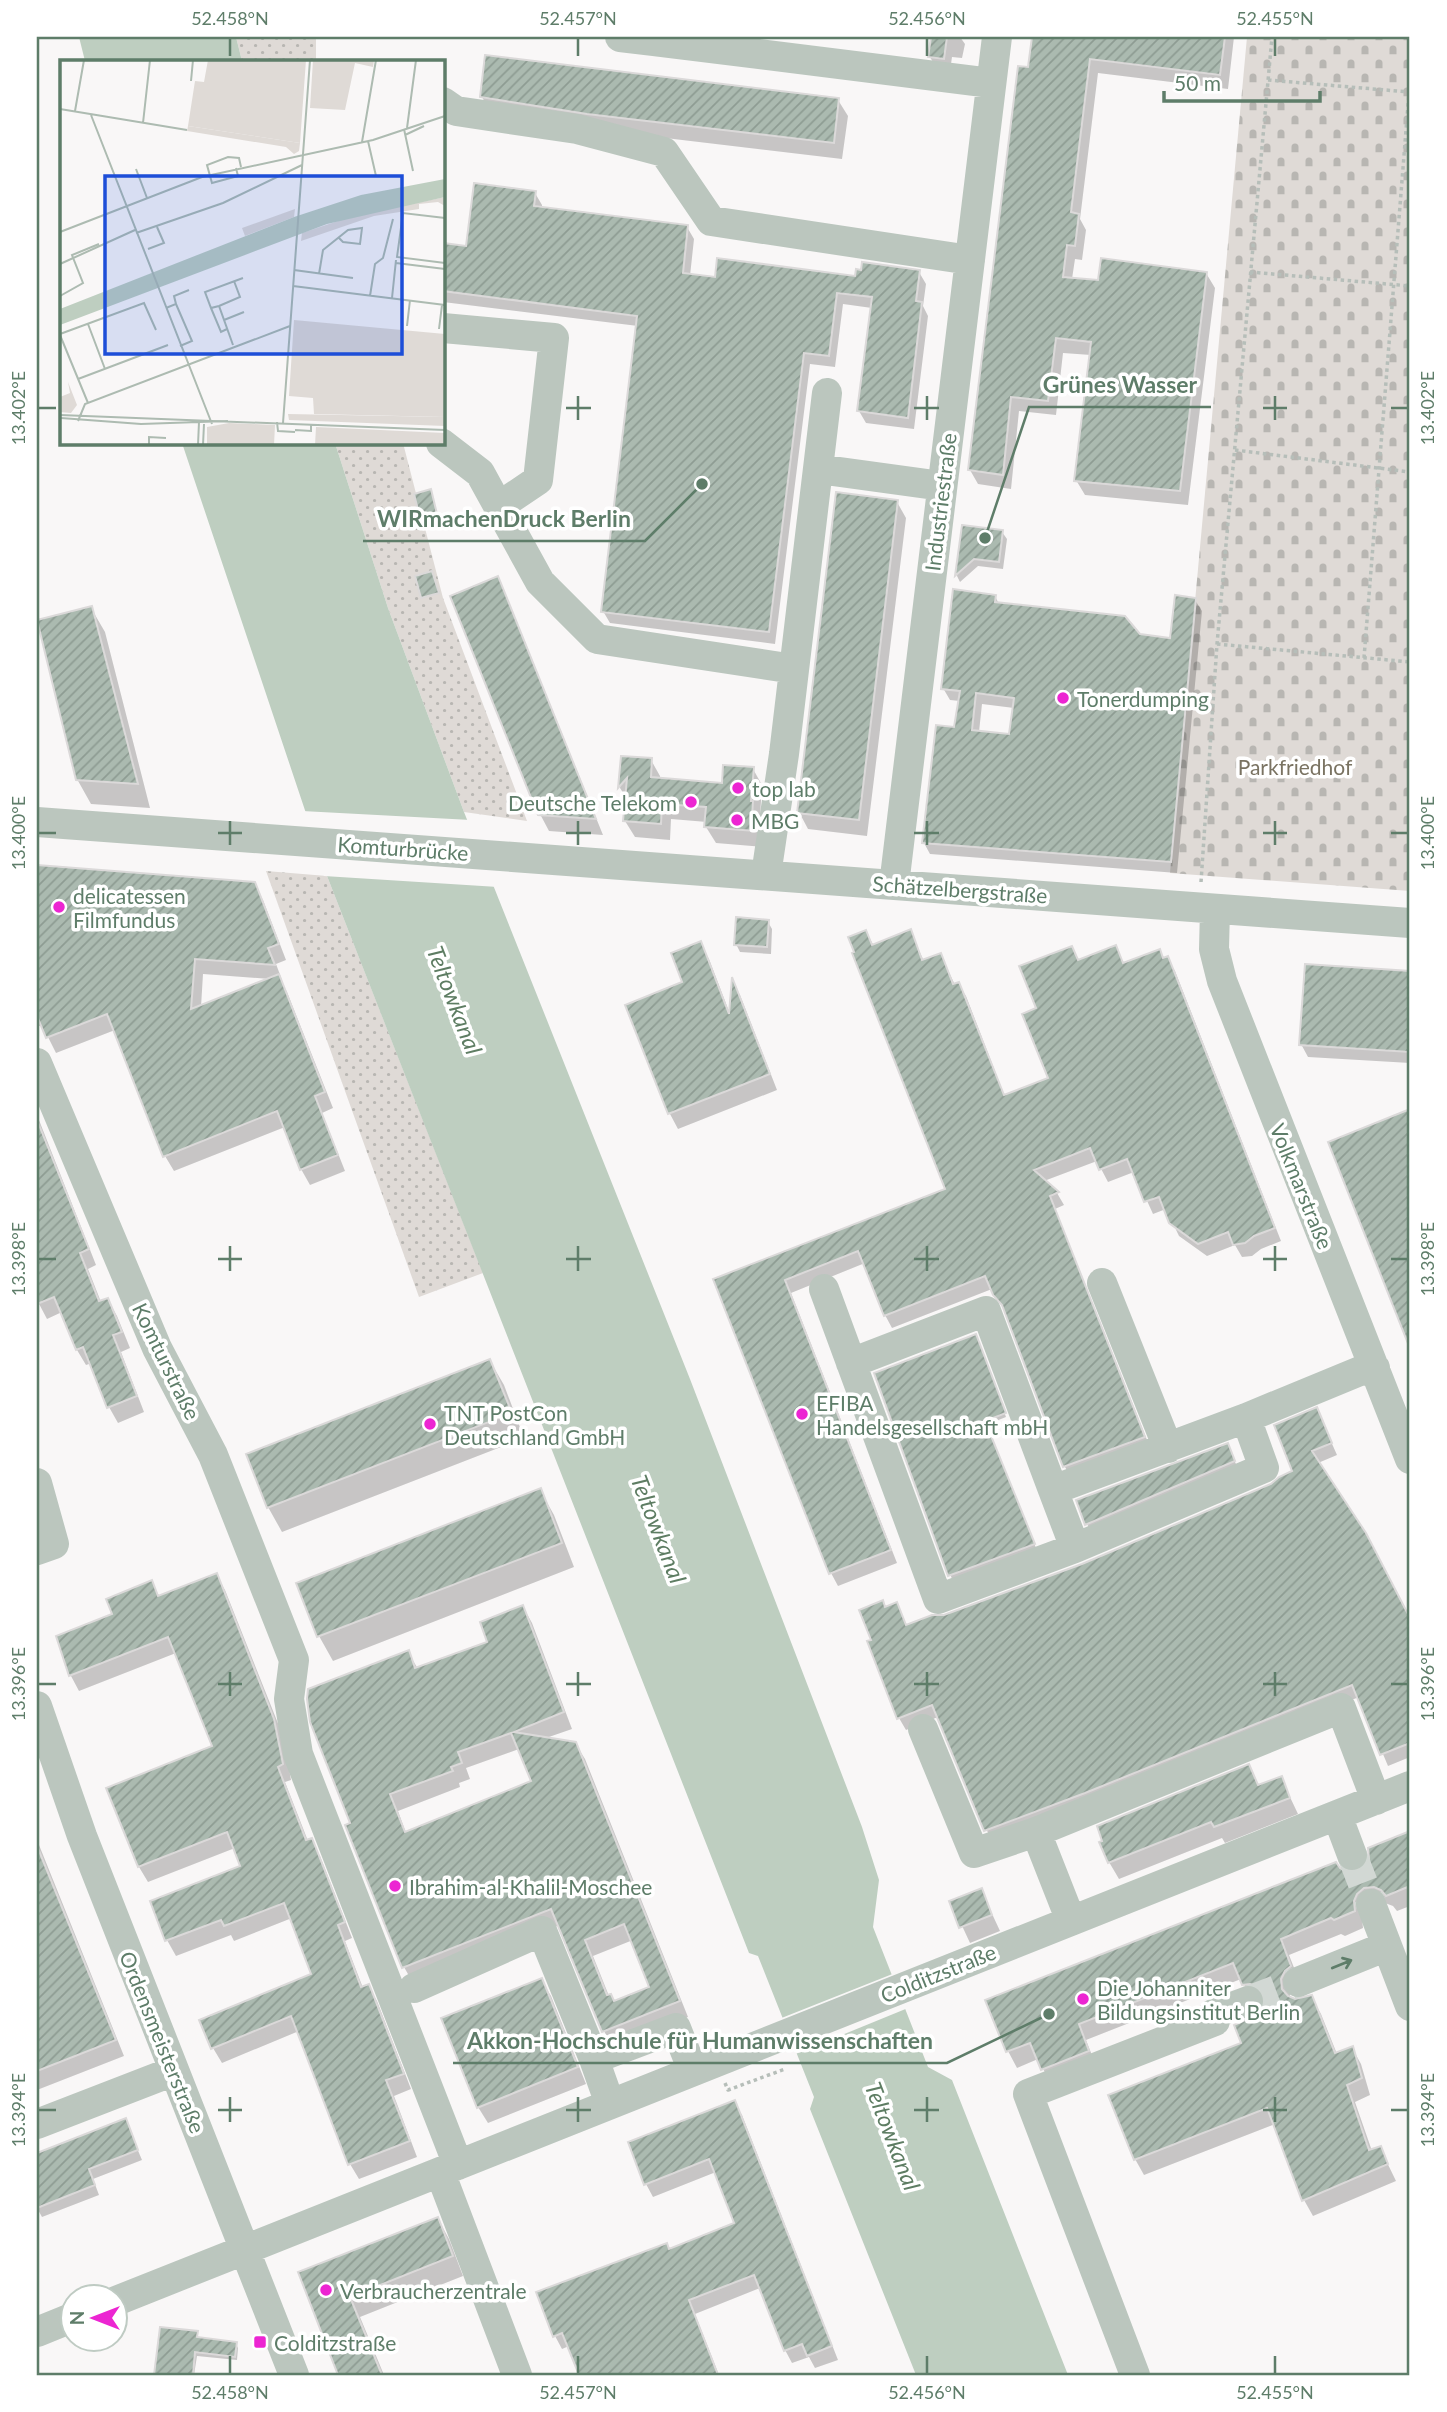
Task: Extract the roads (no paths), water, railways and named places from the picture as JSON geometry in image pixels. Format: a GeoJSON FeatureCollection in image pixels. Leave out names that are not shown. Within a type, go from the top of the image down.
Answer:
{"type":"FeatureCollection","features":[{"type":"Feature","properties":{"kind":"street"},"geometry":{"type":"LineString","coordinates":[[620,37],[707,42],[991,82]]}},
{"type":"Feature","properties":{"kind":"street","name":"Industriestraße"},"geometry":{"type":"LineString","coordinates":[[894,885],[997,37]]}},
{"type":"Feature","properties":{"kind":"street"},"geometry":{"type":"LineString","coordinates":[[444,103],[456,111],[577,129],[664,152],[712,221],[970,260]]}},
{"type":"Feature","properties":{"kind":"street"},"geometry":{"type":"LineString","coordinates":[[444,328],[554,338],[538,480],[498,507]]}},
{"type":"Feature","properties":{"kind":"street"},"geometry":{"type":"LineString","coordinates":[[766,875],[784,754],[827,393]]}},
{"type":"Feature","properties":{"kind":"street"},"geometry":{"type":"LineString","coordinates":[[442,444],[480,473],[540,582],[597,639],[794,669]]}},
{"type":"Feature","properties":{"kind":"street"},"geometry":{"type":"LineString","coordinates":[[818,469],[942,486]]}},
{"type":"Feature","properties":{"kind":"street","name":"Komturbrücke"},"geometry":{"type":"LineString","coordinates":[[37,822],[509,856]]}},
{"type":"Feature","properties":{"kind":"street","name":"Schätzelbergstraße"},"geometry":{"type":"LineString","coordinates":[[509,856],[1410,923]]}},
{"type":"Feature","properties":{"kind":"street","name":"Volkmarstraße"},"geometry":{"type":"LineString","coordinates":[[1215,909],[1214,948],[1222,981],[1410,1459]]}},
{"type":"Feature","properties":{"kind":"street","name":"Komturstraße"},"geometry":{"type":"LineString","coordinates":[[37,1063],[158,1348],[214,1455],[294,1660],[289,1699],[298,1754],[449,2168]]}},
{"type":"Feature","properties":{"kind":"street"},"geometry":{"type":"LineString","coordinates":[[1102,1283],[1168,1448]]}},
{"type":"Feature","properties":{"kind":"street"},"geometry":{"type":"LineString","coordinates":[[824,1289],[938,1599],[1075,1548],[1265,1468],[1246,1419]]}},
{"type":"Feature","properties":{"kind":"street"},"geometry":{"type":"LineString","coordinates":[[851,1363],[986,1311],[1075,1548]]}},
{"type":"Feature","properties":{"kind":"street"},"geometry":{"type":"LineString","coordinates":[[1054,1490],[1246,1419],[1360,1371],[1374,1368]]}},
{"type":"Feature","properties":{"kind":"street"},"geometry":{"type":"LineString","coordinates":[[37,1483],[54,1544],[37,1550]]}},
{"type":"Feature","properties":{"kind":"street","name":"Ordensmeisterstraße"},"geometry":{"type":"LineString","coordinates":[[37,1706],[72,1810],[294,2375]]}},
{"type":"Feature","properties":{"kind":"street"},"geometry":{"type":"LineString","coordinates":[[923,1729],[974,1853],[1036,1832],[1341,1708],[1376,1800]]}},
{"type":"Feature","properties":{"kind":"street","name":"Colditzstraße"},"geometry":{"type":"LineString","coordinates":[[130,2295],[1410,1786]]}},
{"type":"Feature","properties":{"kind":"street"},"geometry":{"type":"LineString","coordinates":[[1337,1815],[1352,1855]]}},
{"type":"Feature","properties":{"kind":"street"},"geometry":{"type":"LineString","coordinates":[[1036,1832],[1071,1921]]}},
{"type":"Feature","properties":{"kind":"street"},"geometry":{"type":"LineString","coordinates":[[1371,1904],[1410,2006]]}},
{"type":"Feature","properties":{"kind":"street"},"geometry":{"type":"LineString","coordinates":[[414,1988],[542,1931],[610,2104]]}},
{"type":"Feature","properties":{"kind":"street"},"geometry":{"type":"LineString","coordinates":[[1298,1982],[1387,1946]]}},
{"type":"Feature","properties":{"kind":"street"},"geometry":{"type":"LineString","coordinates":[[1135,2375],[1028,2094],[1215,2021],[1213,2014],[1248,2001]]}},
{"type":"Feature","properties":{"kind":"street"},"geometry":{"type":"LineString","coordinates":[[594,2059],[676,2028],[693,2071]]}},
{"type":"Feature","properties":{"kind":"street"},"geometry":{"type":"LineString","coordinates":[[37,2124],[174,2071]]}},
{"type":"Feature","properties":{"kind":"street"},"geometry":{"type":"LineString","coordinates":[[449,2168],[517,2375]]}},
{"type":"Feature","properties":{"kind":"street"},"geometry":{"type":"LineString","coordinates":[[37,2332],[60,2323]]}},
{"type":"Feature","properties":{"kind":"water"},"geometry":{"type":"Polygon","coordinates":[[[79,37],[236,37],[242,60],[85,60],[79,37]]]}},
{"type":"Feature","properties":{"kind":"water","name":"Teltowkanal"},"geometry":{"type":"Polygon","coordinates":[[[182,444],[335,444],[388,608],[464,812],[690,1379],[862,1827],[879,1880],[873,1927],[928,2067],[952,2080],[1068,2375],[916,2375],[810,2109],[814,2097],[758,1956],[749,1953],[327,876],[182,444]]]}},
{"type":"Feature","properties":{"kind":"tunnel"},"geometry":{"type":"LineString","coordinates":[[1352,1855],[1371,1904]]}},
{"type":"Feature","properties":{"kind":"tunnel"},"geometry":{"type":"LineString","coordinates":[[1248,2001],[1298,1982]]}},
{"type":"Feature","properties":{"kind":"place","name":"WIRmachenDruck Berlin"},"geometry":{"type":"Point","coordinates":[702,484]}},
{"type":"Feature","properties":{"kind":"place","name":"Grünes Wasser"},"geometry":{"type":"Point","coordinates":[985,538]}},
{"type":"Feature","properties":{"kind":"place","name":"Tonerdumping"},"geometry":{"type":"Point","coordinates":[1063,698]}},
{"type":"Feature","properties":{"kind":"place","name":"top lab"},"geometry":{"type":"Point","coordinates":[738,788]}},
{"type":"Feature","properties":{"kind":"place","name":"Deutsche Telekom"},"geometry":{"type":"Point","coordinates":[691,802]}},
{"type":"Feature","properties":{"kind":"place","name":"MBG"},"geometry":{"type":"Point","coordinates":[737,820]}},
{"type":"Feature","properties":{"kind":"place","name":"delicatessen Filmfundus"},"geometry":{"type":"Point","coordinates":[59,907]}},
{"type":"Feature","properties":{"kind":"place","name":"EFIBA Handelsgesellschaft mbH"},"geometry":{"type":"Point","coordinates":[802,1414]}},
{"type":"Feature","properties":{"kind":"place","name":"TNT PostCon Deutschland GmbH"},"geometry":{"type":"Point","coordinates":[430,1424]}},
{"type":"Feature","properties":{"kind":"place","name":"Ibrahim-al-Khalil-Moschee"},"geometry":{"type":"Point","coordinates":[395,1886]}},
{"type":"Feature","properties":{"kind":"place","name":"Die Johanniter Bildungsinstitut Berlin"},"geometry":{"type":"Point","coordinates":[1083,1999]}},
{"type":"Feature","properties":{"kind":"place","name":"Akkon-Hochschule für Humanwissenschaften"},"geometry":{"type":"Point","coordinates":[1049,2014]}},
{"type":"Feature","properties":{"kind":"place","name":"Verbraucherzentrale"},"geometry":{"type":"Point","coordinates":[326,2290]}},
{"type":"Feature","properties":{"kind":"place","name":"Colditzstraße"},"geometry":{"type":"Point","coordinates":[260,2342]}},
{"type":"Feature","properties":{"kind":"park label","name":"Parkfriedhof"},"geometry":{"type":"Point","coordinates":[1295,766]}}]}
